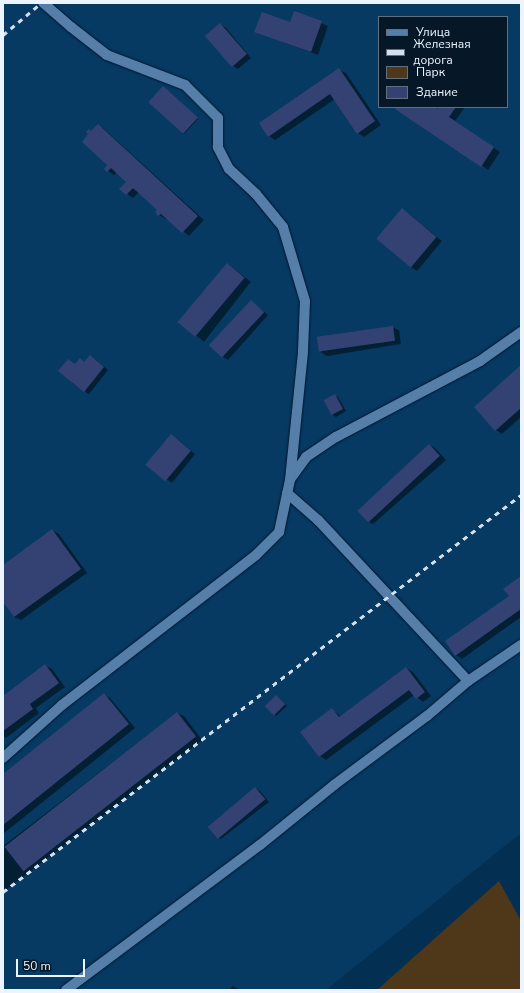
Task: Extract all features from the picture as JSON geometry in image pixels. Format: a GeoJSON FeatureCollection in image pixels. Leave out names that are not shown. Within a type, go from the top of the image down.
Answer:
{"type":"FeatureCollection","features":[{"type":"Feature","properties":{"kind":"lane"},"geometry":{"type":"LineString","coordinates":[[3,758],[62,705],[256,555],[279,532],[290,480],[303,351],[305,301],[283,227],[256,194],[229,170],[218,147],[218,118],[185,85],[107,54],[71,28],[43,3]]}},
{"type":"Feature","properties":{"kind":"lane"},"geometry":{"type":"LineString","coordinates":[[290,480],[306,456],[330,441],[480,361],[521,332]]}},
{"type":"Feature","properties":{"kind":"lane"},"geometry":{"type":"LineString","coordinates":[[287,493],[318,520],[468,681]]}},
{"type":"Feature","properties":{"kind":"lane"},"geometry":{"type":"LineString","coordinates":[[66,990],[247,855],[334,784],[427,716],[468,681],[521,645]]}},
{"type":"Feature","properties":{"kind":"shaded area"},"geometry":{"type":"Polygon","coordinates":[[[3,3],[521,3],[521,833],[326,990],[3,990],[3,3]]]}},
{"type":"Feature","properties":{"kind":"green space"},"geometry":{"type":"Polygon","coordinates":[[[499,881],[521,921],[521,990],[377,990],[499,881]]]}},
{"type":"Feature","properties":{"kind":"building"},"geometry":{"type":"Polygon","coordinates":[[[294,11],[322,21],[311,52],[254,32],[262,12],[290,22],[294,11]]]}},
{"type":"Feature","properties":{"kind":"building"},"geometry":{"type":"Polygon","coordinates":[[[220,23],[247,54],[232,67],[205,36],[220,23]]]}},
{"type":"Feature","properties":{"kind":"building"},"geometry":{"type":"Polygon","coordinates":[[[339,68],[375,121],[357,134],[330,94],[268,137],[259,123],[339,68]]]}},
{"type":"Feature","properties":{"kind":"building"},"geometry":{"type":"Polygon","coordinates":[[[163,86],[198,117],[183,134],[148,102],[163,86]]]}},
{"type":"Feature","properties":{"kind":"building"},"geometry":{"type":"Polygon","coordinates":[[[455,108],[449,117],[494,147],[481,167],[395,109],[455,108]]]}},
{"type":"Feature","properties":{"kind":"building"},"geometry":{"type":"Polygon","coordinates":[[[98,124],[198,216],[182,233],[161,214],[158,216],[155,212],[157,210],[133,188],[126,195],[119,189],[126,182],[111,168],[107,172],[104,169],[107,165],[82,142],[88,134],[86,132],[89,129],[91,131],[98,124]]]}},
{"type":"Feature","properties":{"kind":"building"},"geometry":{"type":"Polygon","coordinates":[[[402,208],[436,237],[411,268],[376,239],[402,208]]]}},
{"type":"Feature","properties":{"kind":"building"},"geometry":{"type":"Polygon","coordinates":[[[227,263],[245,278],[195,337],[178,322],[227,263]]]}},
{"type":"Feature","properties":{"kind":"building"},"geometry":{"type":"Polygon","coordinates":[[[251,300],[264,312],[222,358],[209,345],[251,300]]]}},
{"type":"Feature","properties":{"kind":"building"},"geometry":{"type":"Polygon","coordinates":[[[393,326],[395,341],[319,352],[317,337],[393,326]]]}},
{"type":"Feature","properties":{"kind":"building"},"geometry":{"type":"Polygon","coordinates":[[[90,355],[104,367],[84,392],[58,371],[68,359],[75,364],[80,358],[84,362],[90,355]]]}},
{"type":"Feature","properties":{"kind":"building"},"geometry":{"type":"Polygon","coordinates":[[[521,365],[521,408],[495,431],[474,407],[521,365]]]}},
{"type":"Feature","properties":{"kind":"building"},"geometry":{"type":"Polygon","coordinates":[[[335,394],[343,409],[332,415],[324,400],[335,394]]]}},
{"type":"Feature","properties":{"kind":"building"},"geometry":{"type":"Polygon","coordinates":[[[171,434],[191,451],[165,481],[145,465],[171,434]]]}},
{"type":"Feature","properties":{"kind":"building"},"geometry":{"type":"Polygon","coordinates":[[[429,444],[440,456],[368,523],[357,511],[429,444]]]}},
{"type":"Feature","properties":{"kind":"building"},"geometry":{"type":"Polygon","coordinates":[[[52,529],[81,569],[14,617],[3,602],[3,565],[52,529]]]}},
{"type":"Feature","properties":{"kind":"building"},"geometry":{"type":"Polygon","coordinates":[[[521,576],[521,609],[455,656],[445,641],[509,596],[503,589],[521,576]]]}},
{"type":"Feature","properties":{"kind":"building"},"geometry":{"type":"Polygon","coordinates":[[[45,664],[59,683],[30,704],[33,709],[3,731],[3,696],[45,664]]]}},
{"type":"Feature","properties":{"kind":"building"},"geometry":{"type":"Polygon","coordinates":[[[406,667],[425,692],[416,699],[409,690],[319,757],[300,732],[332,708],[339,717],[406,667]]]}},
{"type":"Feature","properties":{"kind":"building"},"geometry":{"type":"Polygon","coordinates":[[[104,693],[129,724],[3,825],[3,774],[104,693]]]}},
{"type":"Feature","properties":{"kind":"building"},"geometry":{"type":"Polygon","coordinates":[[[276,695],[285,704],[274,716],[265,706],[276,695]]]}},
{"type":"Feature","properties":{"kind":"building"},"geometry":{"type":"Polygon","coordinates":[[[177,712],[196,736],[24,871],[4,847],[177,712]]]}},
{"type":"Feature","properties":{"kind":"building"},"geometry":{"type":"Polygon","coordinates":[[[255,787],[265,799],[218,839],[208,827],[255,787]]]}},
{"type":"Feature","properties":{"kind":"railway"},"geometry":{"type":"LineString","coordinates":[[3,35],[41,3]]}},
{"type":"Feature","properties":{"kind":"railway"},"geometry":{"type":"LineString","coordinates":[[3,892],[521,495]]}}]}
